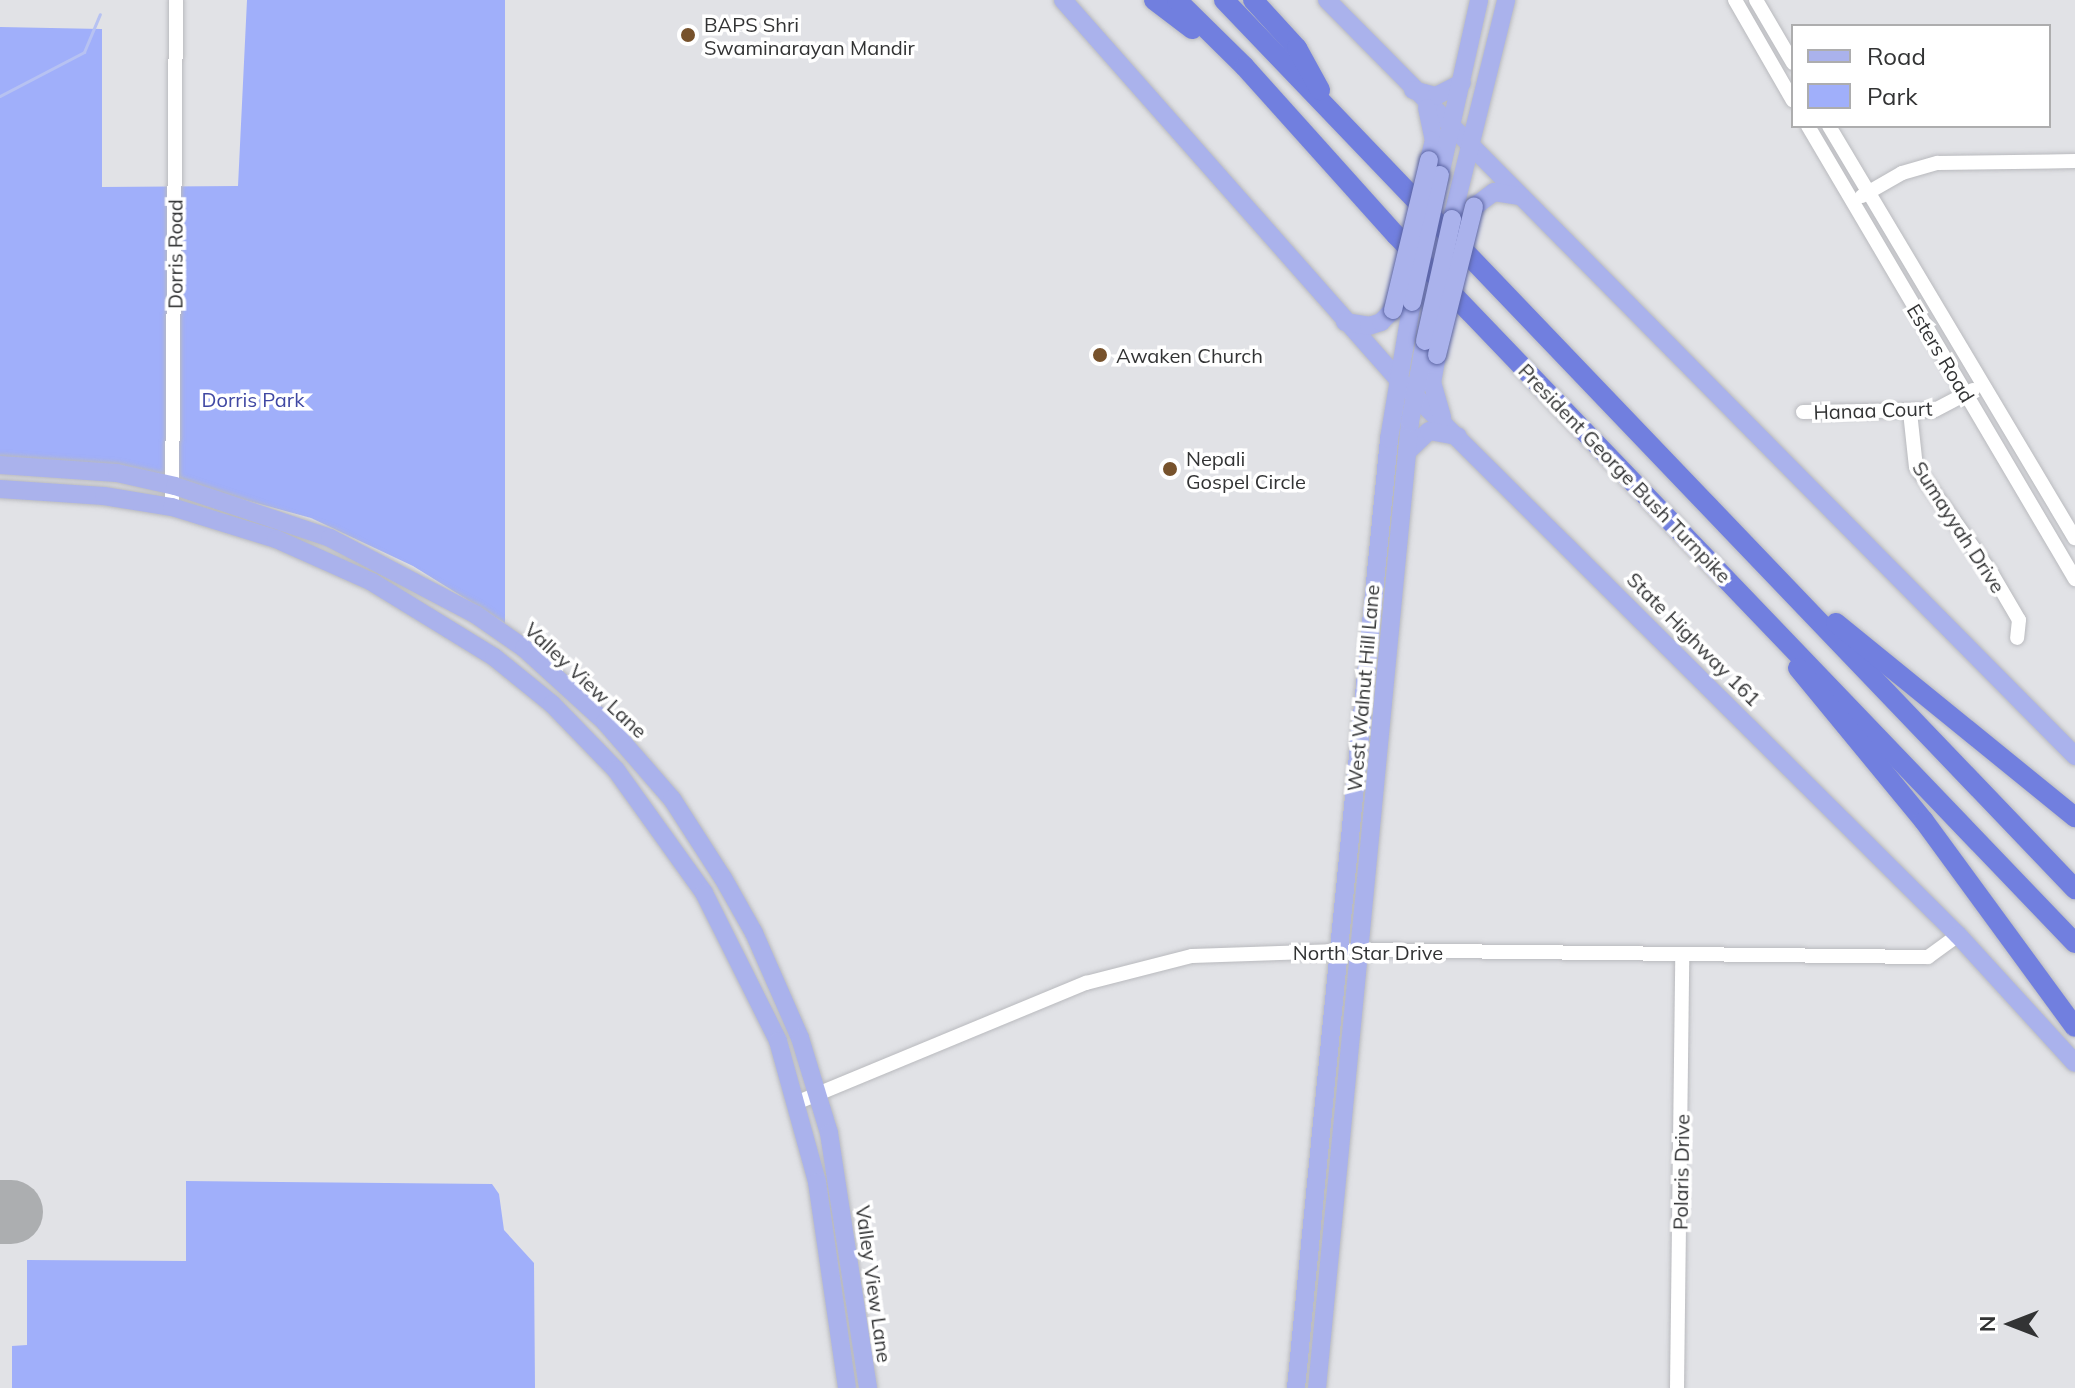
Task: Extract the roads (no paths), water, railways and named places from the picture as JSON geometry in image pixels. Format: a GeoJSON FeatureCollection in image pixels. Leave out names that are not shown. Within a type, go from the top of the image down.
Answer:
{"type":"FeatureCollection","features":[{"type":"Feature","properties":{"kind":"highway"},"geometry":{"type":"LineString","coordinates":[[1154,0],[1245,67]]}},
{"type":"Feature","properties":{"kind":"highway","name":"President George Bush Turnpike"},"geometry":{"type":"LineString","coordinates":[[1177,0],[1245,67],[1396,235],[2075,943]]}},
{"type":"Feature","properties":{"kind":"highway","name":"President George Bush Turnpike"},"geometry":{"type":"LineString","coordinates":[[1224,0],[2075,889]]}},
{"type":"Feature","properties":{"kind":"highway"},"geometry":{"type":"LineString","coordinates":[[1253,0],[1297,48],[1334,114]]}},
{"type":"Feature","properties":{"kind":"highway"},"geometry":{"type":"LineString","coordinates":[[1778,578],[2075,817]]}},
{"type":"Feature","properties":{"kind":"highway"},"geometry":{"type":"LineString","coordinates":[[1750,604],[1821,700],[1924,821],[2075,1027]]}},
{"type":"Feature","properties":{"kind":"main road","name":"State Highway 161"},"geometry":{"type":"LineString","coordinates":[[1063,0],[1396,377],[1443,419],[1958,935],[2075,1063]]}},
{"type":"Feature","properties":{"kind":"main road"},"geometry":{"type":"LineString","coordinates":[[1327,0],[1450,128],[2075,756]]}},
{"type":"Feature","properties":{"kind":"main road","name":"West Walnut Hill Lane"},"geometry":{"type":"LineString","coordinates":[[1296,1388],[1311,1337],[1338,1165],[1360,950],[1396,377],[1434,167],[1450,128],[1479,0]]}},
{"type":"Feature","properties":{"kind":"main road","name":"West Walnut Hill Lane"},"geometry":{"type":"LineString","coordinates":[[1317,1388],[1311,1337],[1318,1163],[1338,950],[1386,572],[1414,395],[1431,348],[1458,191],[1505,0]]}},
{"type":"Feature","properties":{"kind":"main road"},"geometry":{"type":"LineString","coordinates":[[1420,96],[1436,96],[1462,83]]}},
{"type":"Feature","properties":{"kind":"main road"},"geometry":{"type":"LineString","coordinates":[[1345,322],[1369,326],[1381,322],[1393,310],[1434,167],[1434,140],[1420,96]]}},
{"type":"Feature","properties":{"kind":"main road"},"geometry":{"type":"LineString","coordinates":[[1443,419],[1432,382],[1431,348],[1474,207],[1494,192],[1520,196]]}},
{"type":"Feature","properties":{"kind":"main road"},"geometry":{"type":"LineString","coordinates":[[1407,452],[1429,431],[1461,437]]}},
{"type":"Feature","properties":{"kind":"main road","name":"Valley View Lane"},"geometry":{"type":"LineString","coordinates":[[0,465],[85,470],[175,486],[330,538],[475,614],[524,648],[605,722],[672,799],[738,905],[781,991],[818,1092],[829,1133],[868,1388]]}},
{"type":"Feature","properties":{"kind":"main road","name":"Valley View Lane"},"geometry":{"type":"LineString","coordinates":[[0,489],[172,507],[276,539],[372,582],[494,657],[563,714],[635,792],[704,893],[759,997],[798,1102],[817,1182],[847,1388]]}},
{"type":"Feature","properties":{"kind":"main road"},"geometry":{"type":"LineString","coordinates":[[1318,1163],[1338,1165]]}},
{"type":"Feature","properties":{"kind":"street","name":"Dorris Road"},"geometry":{"type":"LineString","coordinates":[[172,507],[175,486],[176,0]]}},
{"type":"Feature","properties":{"kind":"street"},"geometry":{"type":"LineString","coordinates":[[1735,0],[1791,98]]}},
{"type":"Feature","properties":{"kind":"street"},"geometry":{"type":"LineString","coordinates":[[1756,0],[1791,59],[1772,65]]}},
{"type":"Feature","properties":{"kind":"street","name":"Esters Road"},"geometry":{"type":"LineString","coordinates":[[1809,128],[2075,579]]}},
{"type":"Feature","properties":{"kind":"street","name":"Esters Road"},"geometry":{"type":"LineString","coordinates":[[1830,128],[2075,538]]}},
{"type":"Feature","properties":{"kind":"street"},"geometry":{"type":"LineString","coordinates":[[1850,201],[1902,173],[1938,163],[2075,161]]}},
{"type":"Feature","properties":{"kind":"street","name":"Hanaa Court"},"geometry":{"type":"LineString","coordinates":[[1803,412],[1935,410],[1983,384]]}},
{"type":"Feature","properties":{"kind":"street","name":"Sumayyah Drive"},"geometry":{"type":"LineString","coordinates":[[1910,412],[1916,467],[1992,574],[2019,620],[2017,638]]}},
{"type":"Feature","properties":{"kind":"street","name":"North Star Drive"},"geometry":{"type":"LineString","coordinates":[[798,1102],[1142,965],[1230,953],[1338,950],[1928,957],[1958,935]]}},
{"type":"Feature","properties":{"kind":"street","name":"Polaris Drive"},"geometry":{"type":"LineString","coordinates":[[1677,1388],[1682,955]]}},
{"type":"Feature","properties":{"kind":"waterway"},"geometry":{"type":"LineString","coordinates":[[0,96],[84,52],[100,14]]}},
{"type":"Feature","properties":{"kind":"place","name":"BAPS Shri Swaminarayan Mandir"},"geometry":{"type":"Point","coordinates":[688,35]}},
{"type":"Feature","properties":{"kind":"place","name":"Awaken Church"},"geometry":{"type":"Point","coordinates":[1100,355]}},
{"type":"Feature","properties":{"kind":"place","name":"Nepali Gospel Circle"},"geometry":{"type":"Point","coordinates":[1170,469]}},
{"type":"Feature","properties":{"kind":"park label","name":"Dorris Park"},"geometry":{"type":"Point","coordinates":[253,399]}}]}
